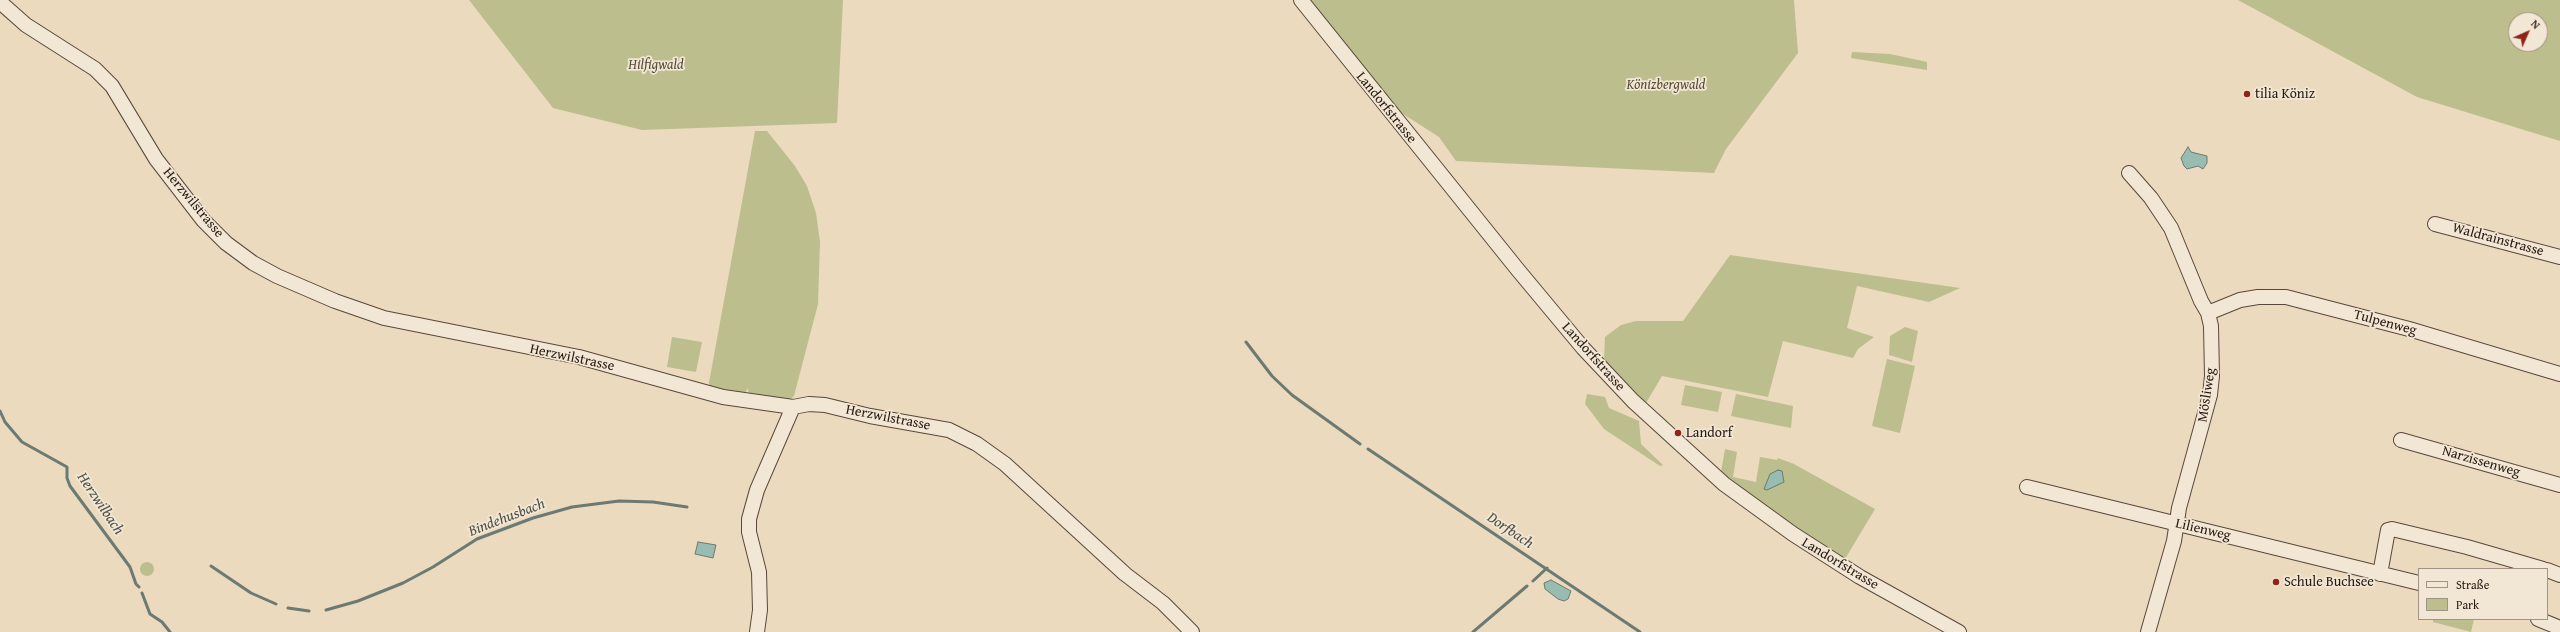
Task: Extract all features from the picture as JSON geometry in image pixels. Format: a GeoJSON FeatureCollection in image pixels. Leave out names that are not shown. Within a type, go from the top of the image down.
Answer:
{"type":"FeatureCollection","features":[{"type":"Feature","properties":{"kind":"street","name":"Landorfstrasse"},"geometry":{"type":"LineString","coordinates":[[1301,0],[1518,270],[1583,348],[1633,401],[1720,480],[1793,534],[1860,577],[1959,632]]}},
{"type":"Feature","properties":{"kind":"street","name":"Herzwilstrasse"},"geometry":{"type":"LineString","coordinates":[[0,2],[26,25],[95,69],[112,86],[156,159],[202,220],[226,243],[253,263],[277,276],[335,301],[384,318],[579,357],[723,397],[793,407],[809,404],[825,405],[870,416],[949,430],[977,444],[1013,471],[1120,569],[1163,603],[1192,632]]}},
{"type":"Feature","properties":{"kind":"street","name":"Mösliweg"},"geometry":{"type":"LineString","coordinates":[[2129,173],[2151,198],[2170,228],[2201,301],[2208,313],[2212,360],[2210,394],[2176,523],[2174,541],[2148,632]]}},
{"type":"Feature","properties":{"kind":"street","name":"Waldrainstrasse"},"geometry":{"type":"LineString","coordinates":[[2435,224],[2560,257]]}},
{"type":"Feature","properties":{"kind":"street","name":"Tulpenweg"},"geometry":{"type":"LineString","coordinates":[[2208,313],[2240,300],[2258,297],[2286,297],[2409,329],[2560,374]]}},
{"type":"Feature","properties":{"kind":"street"},"geometry":{"type":"LineString","coordinates":[[756,632],[760,610],[760,572],[749,532],[750,519],[757,490],[793,407]]}},
{"type":"Feature","properties":{"kind":"street","name":"Narzissenweg"},"geometry":{"type":"LineString","coordinates":[[2401,440],[2560,485]]}},
{"type":"Feature","properties":{"kind":"street","name":"Lilienweg"},"geometry":{"type":"LineString","coordinates":[[2027,486],[2418,583]]}},
{"type":"Feature","properties":{"kind":"street"},"geometry":{"type":"LineString","coordinates":[[2380,574],[2388,530],[2392,529],[2475,549],[2540,568]]}},
{"type":"Feature","properties":{"kind":"street"},"geometry":{"type":"LineString","coordinates":[[2548,570],[2560,575]]}},
{"type":"Feature","properties":{"kind":"street"},"geometry":{"type":"LineString","coordinates":[[2540,620],[2560,628]]}},
{"type":"Feature","properties":{"kind":"green space","name":"Hilfigwald"},"geometry":{"type":"Polygon","coordinates":[[[469,0],[843,0],[837,123],[642,130],[553,108],[469,0]]]}},
{"type":"Feature","properties":{"kind":"green space","name":"Könizbergwald"},"geometry":{"type":"Polygon","coordinates":[[[1311,0],[1794,0],[1798,53],[1726,149],[1714,173],[1456,161],[1439,137],[1400,112],[1311,0]]]}},
{"type":"Feature","properties":{"kind":"green space"},"geometry":{"type":"Polygon","coordinates":[[[2238,0],[2560,0],[2560,141],[2417,97],[2238,0]]]}},
{"type":"Feature","properties":{"kind":"green space"},"geometry":{"type":"Polygon","coordinates":[[[1852,52],[1890,54],[1927,62],[1927,70],[1851,58],[1852,52]]]}},
{"type":"Feature","properties":{"kind":"green space"},"geometry":{"type":"Polygon","coordinates":[[[755,131],[767,131],[795,166],[807,186],[816,213],[820,242],[818,304],[794,396],[789,400],[749,397],[748,388],[743,397],[708,388],[755,131]]]}},
{"type":"Feature","properties":{"kind":"green space"},"geometry":{"type":"Polygon","coordinates":[[[1730,255],[1960,288],[1929,302],[1857,286],[1847,328],[1874,337],[1858,349],[1853,358],[1783,341],[1768,397],[1662,376],[1646,403],[1604,360],[1605,337],[1621,325],[1636,321],[1683,321],[1730,255]]]}},
{"type":"Feature","properties":{"kind":"green space"},"geometry":{"type":"Polygon","coordinates":[[[1905,327],[1918,331],[1912,362],[1889,355],[1890,336],[1905,327]]]}},
{"type":"Feature","properties":{"kind":"green space"},"geometry":{"type":"Polygon","coordinates":[[[672,337],[702,342],[696,372],[667,367],[672,337]]]}},
{"type":"Feature","properties":{"kind":"green space"},"geometry":{"type":"Polygon","coordinates":[[[1887,359],[1915,366],[1900,433],[1872,426],[1887,359]]]}},
{"type":"Feature","properties":{"kind":"green space"},"geometry":{"type":"Polygon","coordinates":[[[1685,385],[1722,392],[1718,412],[1681,405],[1685,385]]]}},
{"type":"Feature","properties":{"kind":"green space"},"geometry":{"type":"Polygon","coordinates":[[[1587,394],[1605,397],[1609,408],[1639,421],[1641,444],[1663,465],[1660,466],[1604,429],[1585,404],[1587,394]]]}},
{"type":"Feature","properties":{"kind":"green space"},"geometry":{"type":"Polygon","coordinates":[[[1736,394],[1793,406],[1791,428],[1731,416],[1736,394]]]}},
{"type":"Feature","properties":{"kind":"green space"},"geometry":{"type":"Polygon","coordinates":[[[1725,449],[1737,452],[1733,477],[1756,482],[1760,457],[1777,460],[1778,458],[1794,464],[1875,509],[1845,559],[1795,529],[1721,472],[1725,449]]]}},
{"type":"Feature","properties":{"kind":"green space"},"geometry":{"type":"Polygon","coordinates":[[[147,562],[152,564],[154,569],[152,574],[147,576],[142,574],[140,569],[142,564],[147,562]]]}},
{"type":"Feature","properties":{"kind":"green space"},"geometry":{"type":"Polygon","coordinates":[[[2433,620],[2474,620],[2471,632],[2433,622],[2433,620]]]}},
{"type":"Feature","properties":{"kind":"water"},"geometry":{"type":"Polygon","coordinates":[[[2188,147],[2191,152],[2207,156],[2207,163],[2203,169],[2198,166],[2187,169],[2184,166],[2181,158],[2188,147]]]}},
{"type":"Feature","properties":{"kind":"water"},"geometry":{"type":"Polygon","coordinates":[[[1778,470],[1782,471],[1784,482],[1767,490],[1764,489],[1770,474],[1778,470]]]}},
{"type":"Feature","properties":{"kind":"water"},"geometry":{"type":"Polygon","coordinates":[[[698,542],[716,545],[713,558],[695,554],[698,542]]]}},
{"type":"Feature","properties":{"kind":"water"},"geometry":{"type":"Polygon","coordinates":[[[1551,580],[1571,591],[1568,599],[1564,601],[1558,599],[1545,589],[1544,583],[1551,580]]]}},
{"type":"Feature","properties":{"kind":"waterway","name":"Dorfbach"},"geometry":{"type":"LineString","coordinates":[[1246,342],[1272,376],[1292,395],[1360,444]]}},
{"type":"Feature","properties":{"kind":"waterway","name":"Herzwilbach"},"geometry":{"type":"LineString","coordinates":[[0,411],[5,422],[22,442],[67,467],[67,478],[70,486],[130,567],[136,584],[139,587]]}},
{"type":"Feature","properties":{"kind":"waterway","name":"Dorfbach"},"geometry":{"type":"LineString","coordinates":[[1368,449],[1640,632]]}},
{"type":"Feature","properties":{"kind":"waterway","name":"Bindehusbach"},"geometry":{"type":"LineString","coordinates":[[326,610],[358,601],[403,583],[433,567],[477,539],[533,518],[572,507],[619,501],[653,502],[687,507]]}},
{"type":"Feature","properties":{"kind":"waterway","name":"Bindehusbach"},"geometry":{"type":"LineString","coordinates":[[211,566],[251,593],[276,604]]}},
{"type":"Feature","properties":{"kind":"waterway"},"geometry":{"type":"LineString","coordinates":[[1533,581],[1547,568]]}},
{"type":"Feature","properties":{"kind":"waterway"},"geometry":{"type":"LineString","coordinates":[[1473,632],[1527,586]]}},
{"type":"Feature","properties":{"kind":"waterway","name":"Herzwilbach"},"geometry":{"type":"LineString","coordinates":[[142,593],[150,614],[162,622],[170,632]]}},
{"type":"Feature","properties":{"kind":"waterway","name":"Bindehusbach"},"geometry":{"type":"LineString","coordinates":[[288,608],[309,611]]}},
{"type":"Feature","properties":{"kind":"place","name":"tilia Köniz"},"geometry":{"type":"Point","coordinates":[2247,94]}},
{"type":"Feature","properties":{"kind":"place","name":"Landorf"},"geometry":{"type":"Point","coordinates":[1678,433]}},
{"type":"Feature","properties":{"kind":"place","name":"Schule Buchsee"},"geometry":{"type":"Point","coordinates":[2276,582]}}]}
